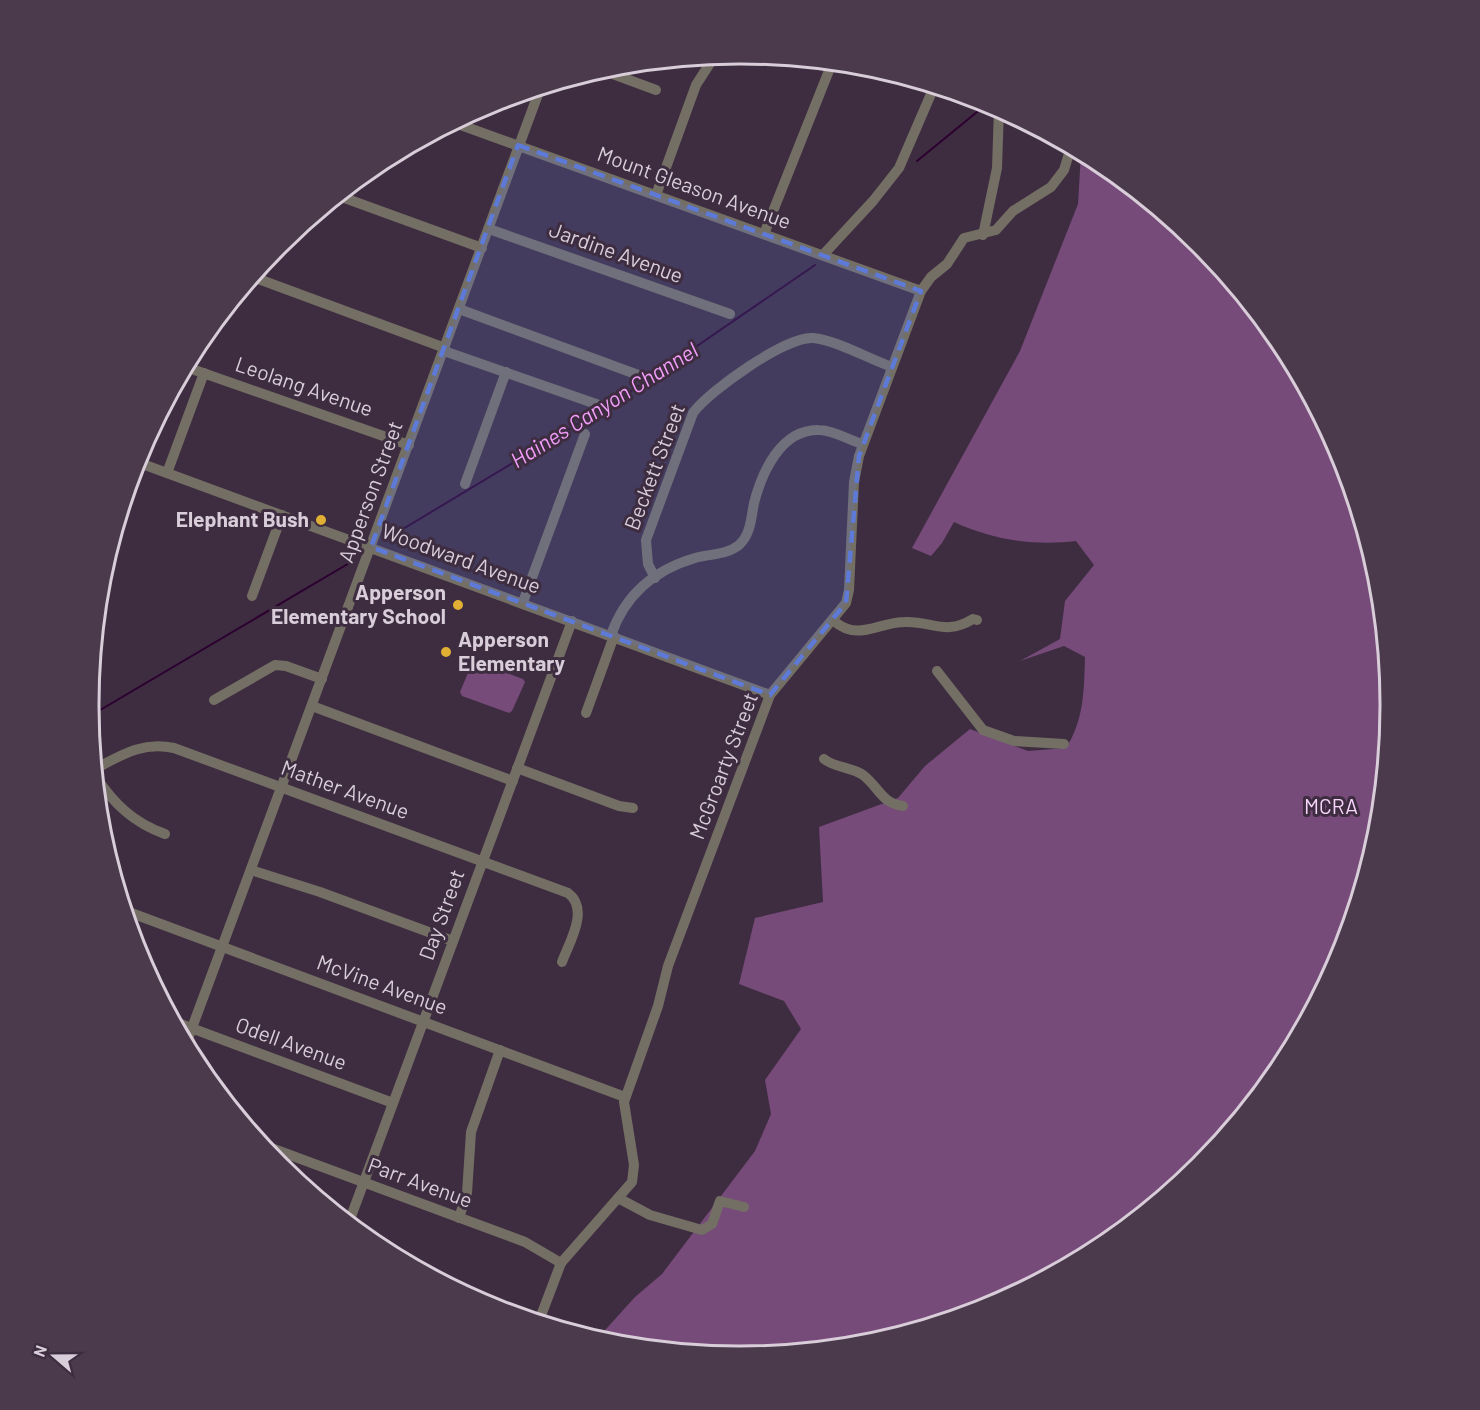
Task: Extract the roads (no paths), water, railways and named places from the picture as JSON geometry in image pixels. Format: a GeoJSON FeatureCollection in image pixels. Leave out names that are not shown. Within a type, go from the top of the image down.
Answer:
{"type":"FeatureCollection","features":[{"type":"Feature","properties":{"kind":"street"},"geometry":{"type":"LineString","coordinates":[[656,195],[696,85],[709,65]]}},
{"type":"Feature","properties":{"kind":"street"},"geometry":{"type":"LineString","coordinates":[[764,234],[829,71]]}},
{"type":"Feature","properties":{"kind":"street"},"geometry":{"type":"LineString","coordinates":[[619,76],[656,90]]}},
{"type":"Feature","properties":{"kind":"street"},"geometry":{"type":"LineString","coordinates":[[823,255],[873,201],[899,168],[931,94]]}},
{"type":"Feature","properties":{"kind":"street","name":"Apperson Street"},"geometry":{"type":"LineString","coordinates":[[190,1034],[537,97]]}},
{"type":"Feature","properties":{"kind":"street"},"geometry":{"type":"LineString","coordinates":[[983,235],[997,168],[999,119]]}},
{"type":"Feature","properties":{"kind":"street","name":"Mount Gleason Avenue"},"geometry":{"type":"LineString","coordinates":[[466,127],[921,291]]}},
{"type":"Feature","properties":{"kind":"street","name":"McGroarty Street"},"geometry":{"type":"LineString","coordinates":[[541,1314],[561,1263],[618,1198],[634,1176],[623,1107],[625,1097],[658,1006],[668,966],[771,695],[844,606],[849,590],[854,482],[862,444],[921,291],[930,277],[949,262],[960,242],[969,236],[983,235],[999,227],[1013,211],[1054,183],[1064,170],[1069,155]]}},
{"type":"Feature","properties":{"kind":"street"},"geometry":{"type":"LineString","coordinates":[[347,199],[482,248]]}},
{"type":"Feature","properties":{"kind":"street","name":"Jardine Avenue"},"geometry":{"type":"LineString","coordinates":[[489,229],[730,314]]}},
{"type":"Feature","properties":{"kind":"street"},"geometry":{"type":"LineString","coordinates":[[261,280],[599,405]]}},
{"type":"Feature","properties":{"kind":"street"},"geometry":{"type":"LineString","coordinates":[[459,309],[642,376]]}},
{"type":"Feature","properties":{"kind":"street","name":"Beckett Street"},"geometry":{"type":"LineString","coordinates":[[655,578],[645,551],[646,540],[693,413],[707,398],[783,345],[798,339],[818,339],[892,367]]}},
{"type":"Feature","properties":{"kind":"street","name":"Leolang Avenue"},"geometry":{"type":"LineString","coordinates":[[194,370],[409,445]]}},
{"type":"Feature","properties":{"kind":"street"},"geometry":{"type":"LineString","coordinates":[[465,484],[506,372]]}},
{"type":"Feature","properties":{"kind":"street"},"geometry":{"type":"LineString","coordinates":[[167,473],[204,373]]}},
{"type":"Feature","properties":{"kind":"street"},"geometry":{"type":"LineString","coordinates":[[586,713],[612,636],[627,600],[655,578],[689,561],[731,550],[741,543],[750,528],[758,492],[770,459],[802,433],[824,430],[862,444]]}},
{"type":"Feature","properties":{"kind":"street"},"geometry":{"type":"LineString","coordinates":[[523,602],[585,434]]}},
{"type":"Feature","properties":{"kind":"street","name":"Woodward Avenue"},"geometry":{"type":"LineString","coordinates":[[146,465],[771,695]]}},
{"type":"Feature","properties":{"kind":"street"},"geometry":{"type":"LineString","coordinates":[[252,596],[282,515]]}},
{"type":"Feature","properties":{"kind":"street"},"geometry":{"type":"LineString","coordinates":[[834,621],[841,627],[856,632],[903,622],[950,629],[973,619],[977,620]]}},
{"type":"Feature","properties":{"kind":"street","name":"Day Street"},"geometry":{"type":"LineString","coordinates":[[352,1214],[572,621]]}},
{"type":"Feature","properties":{"kind":"street"},"geometry":{"type":"LineString","coordinates":[[214,700],[275,666],[286,666],[321,679]]}},
{"type":"Feature","properties":{"kind":"street"},"geometry":{"type":"LineString","coordinates":[[937,671],[983,729],[1014,741],[1064,744]]}},
{"type":"Feature","properties":{"kind":"street"},"geometry":{"type":"LineString","coordinates":[[312,706],[513,781]]}},
{"type":"Feature","properties":{"kind":"street","name":"Mather Avenue"},"geometry":{"type":"LineString","coordinates":[[103,765],[139,747],[165,746],[568,893],[577,905],[577,921],[562,963]]}},
{"type":"Feature","properties":{"kind":"street"},"geometry":{"type":"LineString","coordinates":[[824,759],[862,774],[880,796],[893,804],[903,806]]}},
{"type":"Feature","properties":{"kind":"street"},"geometry":{"type":"LineString","coordinates":[[517,768],[619,806],[633,808]]}},
{"type":"Feature","properties":{"kind":"street"},"geometry":{"type":"LineString","coordinates":[[105,790],[131,818],[165,834]]}},
{"type":"Feature","properties":{"kind":"street"},"geometry":{"type":"LineString","coordinates":[[251,870],[334,897],[453,941]]}},
{"type":"Feature","properties":{"kind":"street","name":"McVine Avenue"},"geometry":{"type":"LineString","coordinates":[[134,914],[625,1097]]}},
{"type":"Feature","properties":{"kind":"street","name":"Odell Avenue"},"geometry":{"type":"LineString","coordinates":[[186,1026],[393,1103]]}},
{"type":"Feature","properties":{"kind":"street"},"geometry":{"type":"LineString","coordinates":[[459,1218],[467,1193],[471,1132],[500,1050]]}},
{"type":"Feature","properties":{"kind":"street","name":"Parr Avenue"},"geometry":{"type":"LineString","coordinates":[[281,1152],[525,1242],[561,1263]]}},
{"type":"Feature","properties":{"kind":"street"},"geometry":{"type":"LineString","coordinates":[[618,1198],[651,1215],[696,1230],[707,1229],[712,1224],[720,1201],[744,1207]]}},
{"type":"Feature","properties":{"kind":"waterway","name":"Haines Canyon Channel"},"geometry":{"type":"LineString","coordinates":[[917,161],[979,111]]}},
{"type":"Feature","properties":{"kind":"waterway","name":"Haines Canyon Channel"},"geometry":{"type":"LineString","coordinates":[[388,538],[624,396],[815,265]]}},
{"type":"Feature","properties":{"kind":"waterway","name":"Haines Canyon Channel"},"geometry":{"type":"LineString","coordinates":[[99,711],[351,562]]}},
{"type":"Feature","properties":{"kind":"place","name":"Elephant Bush"},"geometry":{"type":"Point","coordinates":[321,520]}},
{"type":"Feature","properties":{"kind":"place","name":"Apperson Elementary School"},"geometry":{"type":"Point","coordinates":[458,605]}},
{"type":"Feature","properties":{"kind":"place","name":"Apperson Elementary"},"geometry":{"type":"Point","coordinates":[446,652]}},
{"type":"Feature","properties":{"kind":"park label","name":"MCRA"},"geometry":{"type":"Point","coordinates":[1331,807]}}]}
